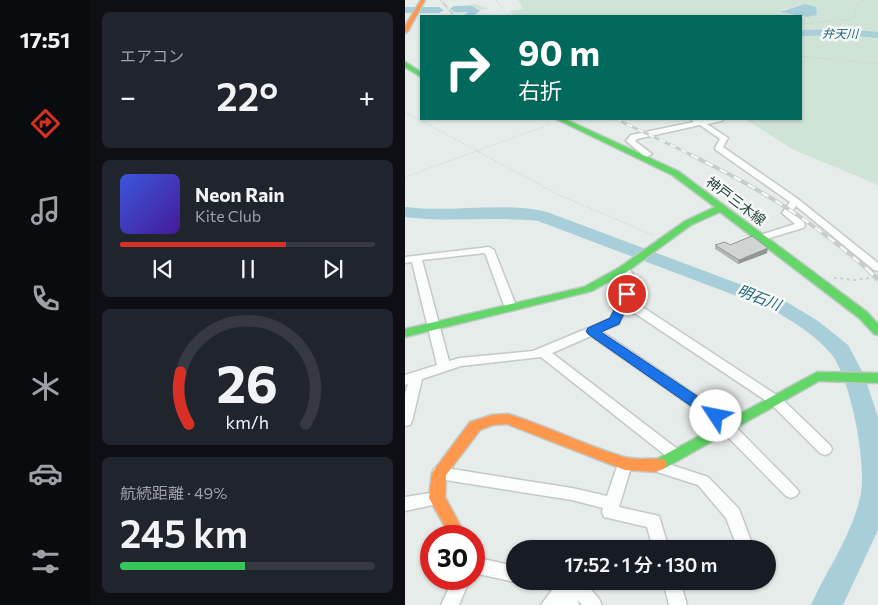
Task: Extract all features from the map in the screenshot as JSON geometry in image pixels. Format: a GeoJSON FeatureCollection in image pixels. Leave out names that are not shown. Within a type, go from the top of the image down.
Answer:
{"type":"FeatureCollection","features":[{"type":"Feature","properties":{"kind":"street"},"geometry":{"type":"LineString","coordinates":[[405,31],[419,7]]}},
{"type":"Feature","properties":{"kind":"street"},"geometry":{"type":"LineString","coordinates":[[405,64],[420,74]]}},
{"type":"Feature","properties":{"kind":"street","name":"神戸三木線"},"geometry":{"type":"LineString","coordinates":[[564,120],[675,173],[863,315],[878,331]]}},
{"type":"Feature","properties":{"kind":"street"},"geometry":{"type":"LineString","coordinates":[[642,157],[648,154],[634,146],[630,141],[634,137],[697,120],[724,138],[719,148],[795,201],[878,268]]}},
{"type":"Feature","properties":{"kind":"street"},"geometry":{"type":"LineString","coordinates":[[760,238],[800,226],[800,222],[787,213],[795,201]]}},
{"type":"Feature","properties":{"kind":"street"},"geometry":{"type":"LineString","coordinates":[[405,333],[588,289],[624,269],[663,239],[688,223],[721,208]]}},
{"type":"Feature","properties":{"kind":"street"},"geometry":{"type":"LineString","coordinates":[[444,366],[411,259],[489,250],[511,308]]}},
{"type":"Feature","properties":{"kind":"street"},"geometry":{"type":"LineString","coordinates":[[405,420],[411,378],[460,362],[510,358],[543,352],[615,321],[633,281],[624,269]]}},
{"type":"Feature","properties":{"kind":"street"},"geometry":{"type":"LineString","coordinates":[[622,307],[640,311],[776,401],[825,449]]}},
{"type":"Feature","properties":{"kind":"street"},"geometry":{"type":"LineString","coordinates":[[592,331],[716,416],[791,492]]}},
{"type":"Feature","properties":{"kind":"street"},"geometry":{"type":"LineString","coordinates":[[543,352],[675,455]]}},
{"type":"Feature","properties":{"kind":"street"},"geometry":{"type":"LineString","coordinates":[[656,466],[776,401],[817,376],[878,378]]}},
{"type":"Feature","properties":{"kind":"street"},"geometry":{"type":"LineString","coordinates":[[452,525],[437,498],[439,473],[475,426],[492,420],[507,419],[625,464],[656,466],[703,481],[733,514],[743,540]]}},
{"type":"Feature","properties":{"kind":"street"},"geometry":{"type":"LineString","coordinates":[[625,464],[610,512],[653,521],[658,540]]}},
{"type":"Feature","properties":{"kind":"street"},"geometry":{"type":"LineString","coordinates":[[439,473],[572,494],[612,504]]}},
{"type":"Feature","properties":{"kind":"street"},"geometry":{"type":"LineString","coordinates":[[405,504],[437,498]]}},
{"type":"Feature","properties":{"kind":"street"},"geometry":{"type":"LineString","coordinates":[[485,567],[506,572]]}},
{"type":"Feature","properties":{"kind":"street"},"geometry":{"type":"LineString","coordinates":[[450,605],[456,590]]}},
{"type":"Feature","properties":{"kind":"street"},"geometry":{"type":"LineString","coordinates":[[550,605],[563,590]]}},
{"type":"Feature","properties":{"kind":"street"},"geometry":{"type":"LineString","coordinates":[[567,590],[570,605]]}},
{"type":"Feature","properties":{"kind":"street"},"geometry":{"type":"LineString","coordinates":[[579,590],[593,605]]}},
{"type":"Feature","properties":{"kind":"street"},"geometry":{"type":"LineString","coordinates":[[674,590],[678,605]]}},
{"type":"Feature","properties":{"kind":"path"},"geometry":{"type":"LineString","coordinates":[[496,0],[508,15]]}},
{"type":"Feature","properties":{"kind":"path"},"geometry":{"type":"LineString","coordinates":[[802,24],[852,19],[856,13],[856,5],[865,0]]}},
{"type":"Feature","properties":{"kind":"path"},"geometry":{"type":"LineString","coordinates":[[802,56],[878,64]]}},
{"type":"Feature","properties":{"kind":"path"},"geometry":{"type":"LineString","coordinates":[[405,112],[546,190],[599,216],[663,239]]}},
{"type":"Feature","properties":{"kind":"path"},"geometry":{"type":"LineString","coordinates":[[405,177],[559,120]]}},
{"type":"Feature","properties":{"kind":"path"},"geometry":{"type":"LineString","coordinates":[[816,279],[825,276],[855,280],[878,277]]}},
{"type":"Feature","properties":{"kind":"green space"},"geometry":{"type":"Polygon","coordinates":[[[518,0],[878,0],[878,185],[792,149],[747,120],[802,120],[802,17],[807,17],[805,4],[782,10],[779,13],[792,15],[514,15],[509,11],[523,9],[518,0]]]}},
{"type":"Feature","properties":{"kind":"green space"},"geometry":{"type":"Polygon","coordinates":[[[475,4],[489,9],[456,14],[451,7],[475,4]]]}},
{"type":"Feature","properties":{"kind":"water"},"geometry":{"type":"Polygon","coordinates":[[[805,4],[816,7],[817,15],[807,17],[779,12],[805,4]]]}},
{"type":"Feature","properties":{"kind":"building"},"geometry":{"type":"Polygon","coordinates":[[[752,236],[768,248],[739,260],[715,245],[725,242],[730,245],[752,236]]]}},
{"type":"Feature","properties":{"kind":"waterway","name":"弁天川"},"geometry":{"type":"LineString","coordinates":[[454,9],[472,9],[475,11],[469,15]]}},
{"type":"Feature","properties":{"kind":"waterway","name":"弁天川"},"geometry":{"type":"LineString","coordinates":[[405,10],[439,10]]}},
{"type":"Feature","properties":{"kind":"waterway","name":"弁天川"},"geometry":{"type":"LineString","coordinates":[[802,33],[845,32],[878,35]]}},
{"type":"Feature","properties":{"kind":"waterway","name":"明石川"},"geometry":{"type":"LineString","coordinates":[[405,212],[439,215],[524,214],[541,216],[778,305],[793,313],[835,345],[846,360],[859,393],[874,453],[877,481],[870,513],[864,529],[827,605]]}},
{"type":"Feature","properties":{"kind":"railway"},"geometry":{"type":"LineString","coordinates":[[441,0],[453,15]]}},
{"type":"Feature","properties":{"kind":"railway"},"geometry":{"type":"LineString","coordinates":[[618,120],[694,156]]}},
{"type":"Feature","properties":{"kind":"railway"},"geometry":{"type":"LineString","coordinates":[[691,155],[762,192],[825,235],[867,269]]}},
{"type":"Feature","properties":{"kind":"railway"},"geometry":{"type":"LineString","coordinates":[[866,268],[878,279]]}},
{"type":"Feature","properties":{"kind":"traffic: fast"},"geometry":{"type":"LineString","coordinates":[[405,64],[420,74]]}},
{"type":"Feature","properties":{"kind":"traffic: fast"},"geometry":{"type":"LineString","coordinates":[[562,120],[675,173],[863,315],[878,331]]}},
{"type":"Feature","properties":{"kind":"traffic: fast"},"geometry":{"type":"LineString","coordinates":[[405,333],[588,289],[624,269],[688,223],[721,208]]}},
{"type":"Feature","properties":{"kind":"traffic: fast"},"geometry":{"type":"LineString","coordinates":[[660,464],[817,376],[878,378]]}},
{"type":"Feature","properties":{"kind":"traffic: slow"},"geometry":{"type":"LineString","coordinates":[[405,31],[423,0]]}},
{"type":"Feature","properties":{"kind":"traffic: slow"},"geometry":{"type":"LineString","coordinates":[[452,525],[437,498],[439,473],[475,426],[492,420],[508,419],[625,464],[656,466],[660,464]]}},
{"type":"Feature","properties":{"kind":"route"},"geometry":{"type":"LineString","coordinates":[[627,294],[615,321],[592,331],[716,416]]}}]}
